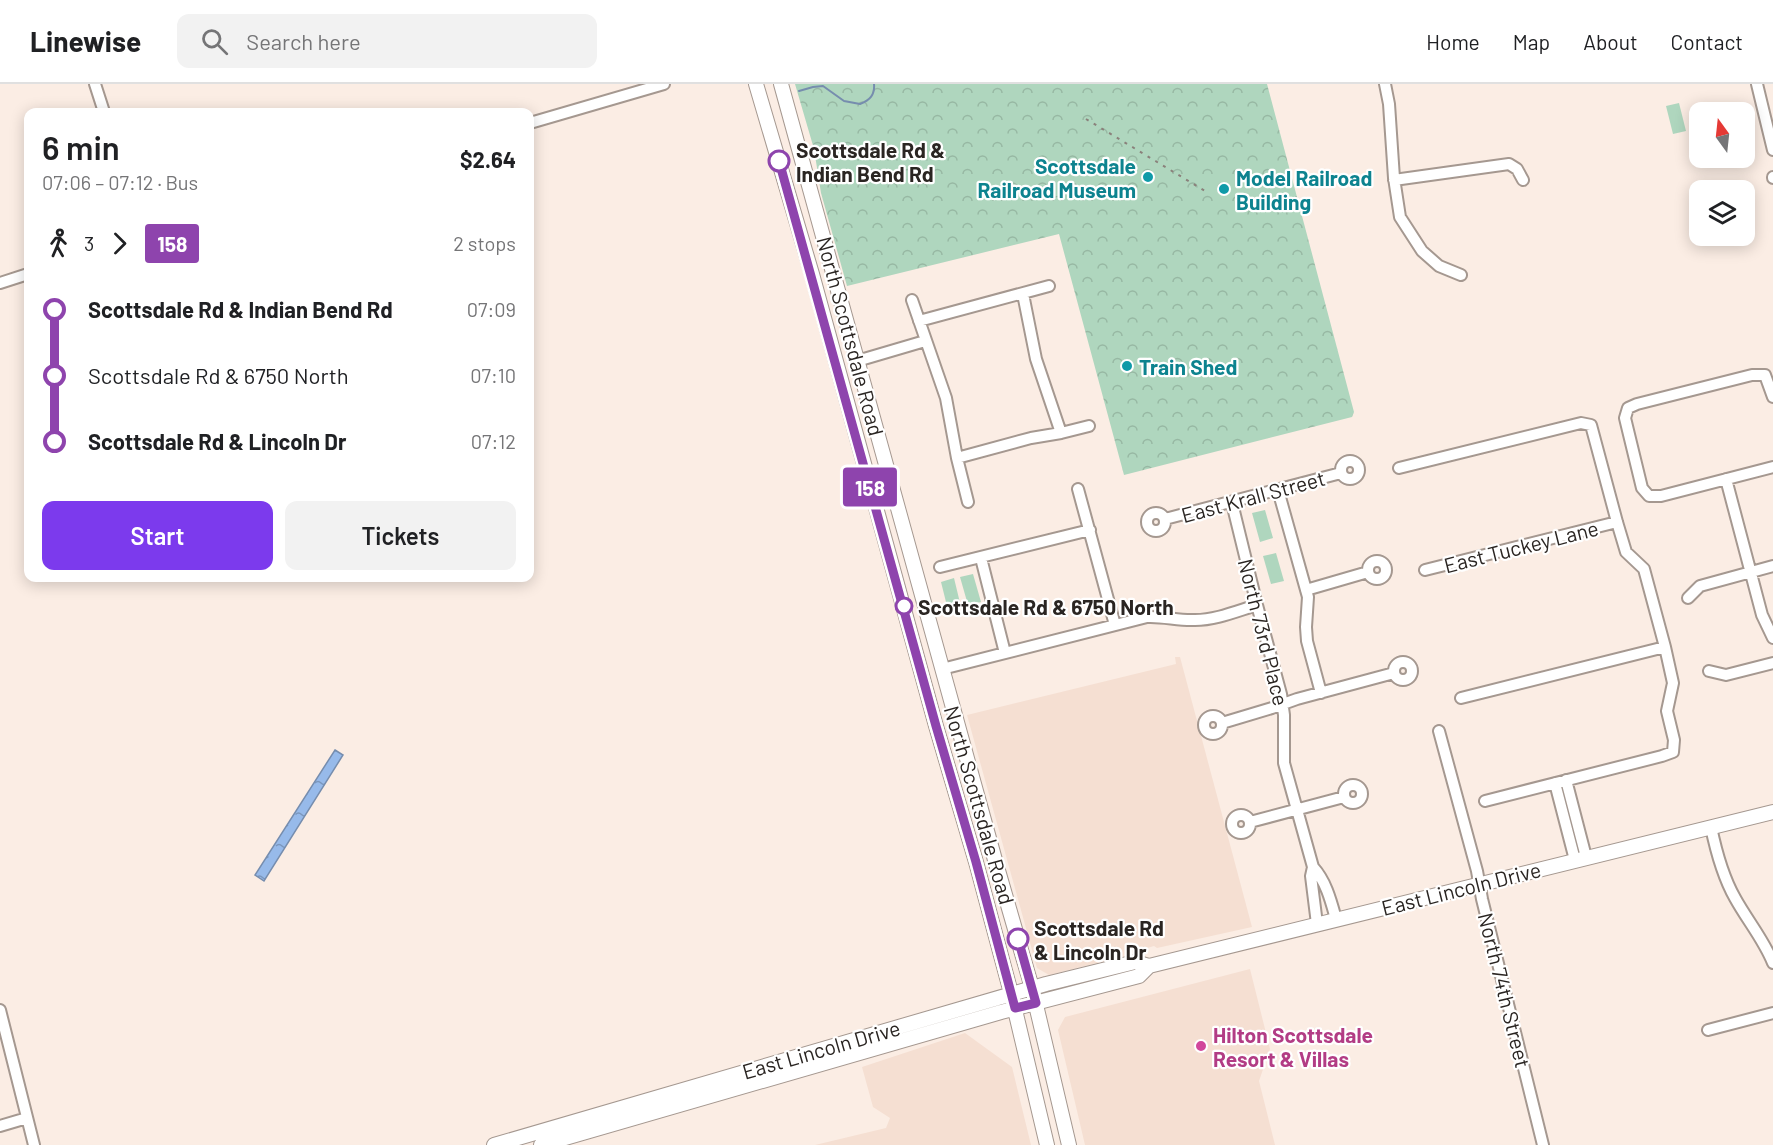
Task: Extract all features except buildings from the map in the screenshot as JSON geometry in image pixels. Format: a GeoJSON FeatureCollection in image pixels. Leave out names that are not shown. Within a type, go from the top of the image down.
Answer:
{"type":"FeatureCollection","features":[{"type":"Feature","properties":{"kind":"main road","name":"North Scottsdale Road"},"geometry":{"type":"LineString","coordinates":[[756,84],[812,274],[1011,993],[1047,1145]]}},
{"type":"Feature","properties":{"kind":"main road","name":"North Scottsdale Road"},"geometry":{"type":"LineString","coordinates":[[781,84],[1032,988],[1069,1145]]}},
{"type":"Feature","properties":{"kind":"main road"},"geometry":{"type":"LineString","coordinates":[[812,274],[827,302],[841,348],[846,356],[857,361],[850,380],[862,423],[859,447]]}},
{"type":"Feature","properties":{"kind":"main road"},"geometry":{"type":"LineString","coordinates":[[899,590],[914,613],[927,657],[934,665],[942,669],[936,684],[939,706],[936,726]]}},
{"type":"Feature","properties":{"kind":"main road"},"geometry":{"type":"LineString","coordinates":[[960,808],[979,803]]}},
{"type":"Feature","properties":{"kind":"main road","name":"East Lincoln Drive"},"geometry":{"type":"LineString","coordinates":[[542,1142],[1011,993],[1135,962],[1149,966],[1773,812]]}},
{"type":"Feature","properties":{"kind":"main road","name":"East Lincoln Drive"},"geometry":{"type":"LineString","coordinates":[[494,1145],[542,1142],[1015,1008],[1139,976],[1149,966]]}},
{"type":"Feature","properties":{"kind":"street"},"geometry":{"type":"LineString","coordinates":[[95,84],[103,108]]}},
{"type":"Feature","properties":{"kind":"street"},"geometry":{"type":"LineString","coordinates":[[534,122],[664,84]]}},
{"type":"Feature","properties":{"kind":"street"},"geometry":{"type":"LineString","coordinates":[[1385,84],[1389,104],[1394,180],[1400,217],[1422,251],[1439,266],[1461,275]]}},
{"type":"Feature","properties":{"kind":"street"},"geometry":{"type":"LineString","coordinates":[[1757,84],[1773,150]]}},
{"type":"Feature","properties":{"kind":"street"},"geometry":{"type":"LineString","coordinates":[[1394,180],[1509,164],[1517,169],[1523,180]]}},
{"type":"Feature","properties":{"kind":"street"},"geometry":{"type":"LineString","coordinates":[[0,283],[24,275]]}},
{"type":"Feature","properties":{"kind":"street"},"geometry":{"type":"LineString","coordinates":[[919,321],[1049,286]]}},
{"type":"Feature","properties":{"kind":"street"},"geometry":{"type":"LineString","coordinates":[[1023,294],[1036,359],[1062,434]]}},
{"type":"Feature","properties":{"kind":"street"},"geometry":{"type":"LineString","coordinates":[[912,300],[946,398],[968,502]]}},
{"type":"Feature","properties":{"kind":"street"},"geometry":{"type":"LineString","coordinates":[[857,361],[925,341]]}},
{"type":"Feature","properties":{"kind":"street"},"geometry":{"type":"LineString","coordinates":[[1773,397],[1765,375],[1752,375],[1638,404],[1628,408],[1625,418],[1642,488],[1649,496],[1661,496],[1773,467]]}},
{"type":"Feature","properties":{"kind":"street"},"geometry":{"type":"LineString","coordinates":[[1399,468],[1581,423],[1591,425],[1626,552],[1644,569],[1665,647],[1673,683],[1667,711],[1674,740],[1673,752],[1485,801]]}},
{"type":"Feature","properties":{"kind":"street"},"geometry":{"type":"LineString","coordinates":[[957,458],[1031,438],[1062,434],[1089,426]]}},
{"type":"Feature","properties":{"kind":"street","name":"East Krall Street"},"geometry":{"type":"LineString","coordinates":[[1165,519],[1341,473]]}},
{"type":"Feature","properties":{"kind":"street"},"geometry":{"type":"LineString","coordinates":[[1726,479],[1765,624],[1773,638]]}},
{"type":"Feature","properties":{"kind":"street"},"geometry":{"type":"LineString","coordinates":[[1077,489],[1115,625]]}},
{"type":"Feature","properties":{"kind":"street"},"geometry":{"type":"LineString","coordinates":[[1278,490],[1308,597],[1307,641],[1321,693]]}},
{"type":"Feature","properties":{"kind":"street","name":"North 73rd Place"},"geometry":{"type":"LineString","coordinates":[[1232,503],[1281,694],[1284,762],[1313,867],[1323,880],[1336,919]]}},
{"type":"Feature","properties":{"kind":"street","name":"East Tuckey Lane"},"geometry":{"type":"LineString","coordinates":[[1425,570],[1617,522]]}},
{"type":"Feature","properties":{"kind":"street"},"geometry":{"type":"LineString","coordinates":[[940,567],[1090,530]]}},
{"type":"Feature","properties":{"kind":"street"},"geometry":{"type":"LineString","coordinates":[[981,558],[1005,653]]}},
{"type":"Feature","properties":{"kind":"street"},"geometry":{"type":"LineString","coordinates":[[1688,598],[1700,586],[1773,566]]}},
{"type":"Feature","properties":{"kind":"street"},"geometry":{"type":"LineString","coordinates":[[1306,590],[1368,572]]}},
{"type":"Feature","properties":{"kind":"street"},"geometry":{"type":"LineString","coordinates":[[942,669],[1147,617],[1160,616],[1195,621],[1257,605]]}},
{"type":"Feature","properties":{"kind":"street"},"geometry":{"type":"LineString","coordinates":[[1461,698],[1665,647]]}},
{"type":"Feature","properties":{"kind":"street"},"geometry":{"type":"LineString","coordinates":[[1709,671],[1726,675],[1773,663]]}},
{"type":"Feature","properties":{"kind":"street"},"geometry":{"type":"LineString","coordinates":[[1222,723],[1297,699],[1394,673]]}},
{"type":"Feature","properties":{"kind":"street","name":"North 74th Street"},"geometry":{"type":"LineString","coordinates":[[1439,731],[1480,884],[1543,1145]]}},
{"type":"Feature","properties":{"kind":"street"},"geometry":{"type":"LineString","coordinates":[[1561,782],[1580,858]]}},
{"type":"Feature","properties":{"kind":"street"},"geometry":{"type":"LineString","coordinates":[[1250,822],[1344,797]]}},
{"type":"Feature","properties":{"kind":"street"},"geometry":{"type":"LineString","coordinates":[[1712,827],[1720,861],[1734,897],[1773,963]]}},
{"type":"Feature","properties":{"kind":"street","name":"North 73rd Place"},"geometry":{"type":"LineString","coordinates":[[1313,867],[1311,876],[1317,924]]}},
{"type":"Feature","properties":{"kind":"street"},"geometry":{"type":"LineString","coordinates":[[0,1010],[34,1145]]}},
{"type":"Feature","properties":{"kind":"street"},"geometry":{"type":"LineString","coordinates":[[1707,1030],[1773,1014]]}},
{"type":"Feature","properties":{"kind":"street"},"geometry":{"type":"LineString","coordinates":[[0,1126],[27,1118]]}},
{"type":"Feature","properties":{"kind":"shaded area"},"geometry":{"type":"Polygon","coordinates":[[[1175,657],[1180,657],[1252,927],[1157,948],[1154,946],[1049,975],[1037,968],[967,715],[1176,664],[1175,657]]]}},
{"type":"Feature","properties":{"kind":"shaded area"},"geometry":{"type":"Polygon","coordinates":[[[1250,969],[1270,1049],[1259,1081],[1275,1145],[1085,1145],[1058,1030],[1065,1017],[1250,969]]]}},
{"type":"Feature","properties":{"kind":"shaded area"},"geometry":{"type":"Polygon","coordinates":[[[965,1033],[1012,1067],[1031,1145],[815,1145],[886,1128],[890,1118],[873,1107],[862,1067],[965,1033]]]}},
{"type":"Feature","properties":{"kind":"green space"},"geometry":{"type":"Polygon","coordinates":[[[795,84],[1267,84],[1354,412],[1352,417],[1124,475],[1059,234],[847,286],[821,193],[814,149],[795,84]]]}},
{"type":"Feature","properties":{"kind":"green space"},"geometry":{"type":"Polygon","coordinates":[[[1679,103],[1686,131],[1673,134],[1666,106],[1679,103]]]}},
{"type":"Feature","properties":{"kind":"green space"},"geometry":{"type":"Polygon","coordinates":[[[1265,510],[1273,538],[1260,542],[1252,513],[1265,510]]]}},
{"type":"Feature","properties":{"kind":"green space"},"geometry":{"type":"Polygon","coordinates":[[[1276,553],[1284,581],[1271,584],[1263,556],[1276,553]]]}},
{"type":"Feature","properties":{"kind":"green space"},"geometry":{"type":"Polygon","coordinates":[[[973,574],[981,602],[968,605],[960,577],[973,574]]]}},
{"type":"Feature","properties":{"kind":"green space"},"geometry":{"type":"Polygon","coordinates":[[[954,578],[961,607],[948,610],[941,582],[954,578]]]}},
{"type":"Feature","properties":{"kind":"water"},"geometry":{"type":"Polygon","coordinates":[[[335,750],[343,755],[264,881],[255,875],[335,750]]]}},
{"type":"Feature","properties":{"kind":"waterway"},"geometry":{"type":"LineString","coordinates":[[799,91],[823,86],[844,101],[860,104],[871,97],[874,84]]}},
{"type":"Feature","properties":{"kind":"railway"},"geometry":{"type":"LineString","coordinates":[[1086,119],[1205,191]]}},
{"type":"Feature","properties":{"kind":"bus line","name":"158"},"geometry":{"type":"LineString","coordinates":[[779,161],[1015,1008],[1036,1003],[1018,939]]}},
{"type":"Feature","properties":{"kind":"place","name":"Scottsdale Rd & Indian Bend Rd"},"geometry":{"type":"Point","coordinates":[779,161]}},
{"type":"Feature","properties":{"kind":"place","name":"Scottsdale Railroad Museum"},"geometry":{"type":"Point","coordinates":[1148,177]}},
{"type":"Feature","properties":{"kind":"place","name":"Model Railroad Building"},"geometry":{"type":"Point","coordinates":[1224,189]}},
{"type":"Feature","properties":{"kind":"place","name":"Train Shed"},"geometry":{"type":"Point","coordinates":[1127,366]}},
{"type":"Feature","properties":{"kind":"place","name":"Scottsdale Rd & 6750 North"},"geometry":{"type":"Point","coordinates":[904,606]}},
{"type":"Feature","properties":{"kind":"place","name":"Scottsdale Rd & Lincoln Dr"},"geometry":{"type":"Point","coordinates":[1018,939]}},
{"type":"Feature","properties":{"kind":"place","name":"Hilton Scottsdale Resort & Villas"},"geometry":{"type":"Point","coordinates":[1201,1046]}}]}
